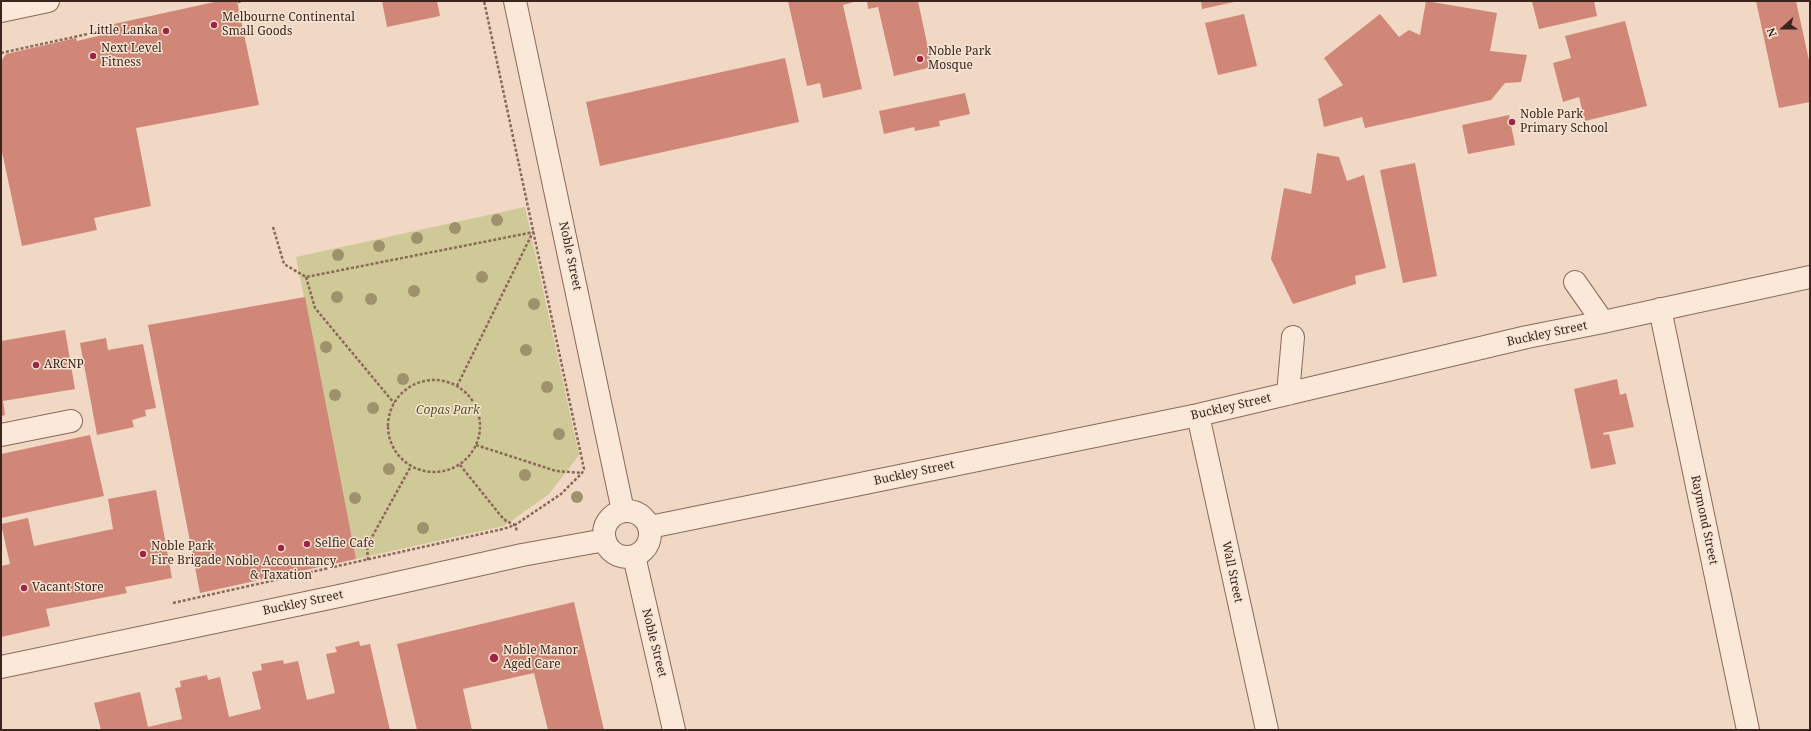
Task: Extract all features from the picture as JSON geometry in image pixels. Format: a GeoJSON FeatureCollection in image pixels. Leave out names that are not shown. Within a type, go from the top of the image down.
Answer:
{"type":"FeatureCollection","features":[{"type":"Feature","properties":{"kind":"street"},"geometry":{"type":"LineString","coordinates":[[1,11],[48,1]]}},
{"type":"Feature","properties":{"kind":"street","name":"Noble Street"},"geometry":{"type":"LineString","coordinates":[[515,1],[564,225],[623,511]]}},
{"type":"Feature","properties":{"kind":"street","name":"Buckley Street"},"geometry":{"type":"LineString","coordinates":[[650,527],[1198,415],[1527,337],[1810,277]]}},
{"type":"Feature","properties":{"kind":"street"},"geometry":{"type":"LineString","coordinates":[[1575,282],[1603,322]]}},
{"type":"Feature","properties":{"kind":"street","name":"Raymond Street"},"geometry":{"type":"LineString","coordinates":[[1660,310],[1748,730]]}},
{"type":"Feature","properties":{"kind":"street"},"geometry":{"type":"LineString","coordinates":[[1288,394],[1292,337]]}},
{"type":"Feature","properties":{"kind":"street","name":"Wall Street"},"geometry":{"type":"LineString","coordinates":[[1198,415],[1267,730]]}},
{"type":"Feature","properties":{"kind":"street"},"geometry":{"type":"LineString","coordinates":[[1,435],[71,421]]}},
{"type":"Feature","properties":{"kind":"street"},"geometry":{"type":"LineString","coordinates":[[623,511],[634,511],[641,515],[650,527],[648,543],[644,550],[634,556],[625,557],[617,555],[611,550],[605,540],[604,532],[606,524],[610,518],[623,511]]}},
{"type":"Feature","properties":{"kind":"street","name":"Buckley Street"},"geometry":{"type":"LineString","coordinates":[[1,667],[339,596],[522,555],[605,540]]}},
{"type":"Feature","properties":{"kind":"street","name":"Noble Street"},"geometry":{"type":"LineString","coordinates":[[634,556],[674,730]]}},
{"type":"Feature","properties":{"kind":"path"},"geometry":{"type":"LineString","coordinates":[[165,605],[503,530],[515,524],[561,494],[582,473],[584,469],[484,1]]}},
{"type":"Feature","properties":{"kind":"path"},"geometry":{"type":"LineString","coordinates":[[1,53],[115,28]]}},
{"type":"Feature","properties":{"kind":"path"},"geometry":{"type":"LineString","coordinates":[[306,277],[564,225]]}},
{"type":"Feature","properties":{"kind":"path"},"geometry":{"type":"LineString","coordinates":[[273,227],[284,264],[306,277],[316,308],[394,403]]}},
{"type":"Feature","properties":{"kind":"path"},"geometry":{"type":"LineString","coordinates":[[457,386],[533,232]]}},
{"type":"Feature","properties":{"kind":"path"},"geometry":{"type":"LineString","coordinates":[[429,380],[443,380],[457,386],[468,394],[476,405],[480,418],[480,432],[476,445],[469,456],[460,465],[448,470],[436,472],[423,471],[411,466],[400,457],[392,445],[388,431],[389,416],[394,403],[403,392],[415,384],[429,380]]}},
{"type":"Feature","properties":{"kind":"path"},"geometry":{"type":"LineString","coordinates":[[476,445],[556,471],[582,473]]}},
{"type":"Feature","properties":{"kind":"path"},"geometry":{"type":"LineString","coordinates":[[460,465],[501,516],[506,521],[515,524]]}},
{"type":"Feature","properties":{"kind":"path"},"geometry":{"type":"LineString","coordinates":[[368,560],[367,546],[411,466]]}},
{"type":"Feature","properties":{"kind":"path"},"geometry":{"type":"LineString","coordinates":[[515,524],[522,555]]}},
{"type":"Feature","properties":{"kind":"green space","name":"Copas Park"},"geometry":{"type":"Polygon","coordinates":[[[525,207],[579,455],[549,494],[504,526],[356,559],[296,257],[525,207]]]}},
{"type":"Feature","properties":{"kind":"building"},"geometry":{"type":"Polygon","coordinates":[[[219,1],[237,1],[259,105],[136,128],[151,206],[94,218],[97,230],[22,246],[1,147],[1,61],[6,54],[76,38],[77,41],[115,32],[114,24],[219,1]]]}},
{"type":"Feature","properties":{"kind":"building"},"geometry":{"type":"Polygon","coordinates":[[[382,1],[437,1],[440,16],[387,27],[382,1]]]}},
{"type":"Feature","properties":{"kind":"building"},"geometry":{"type":"Polygon","coordinates":[[[788,1],[857,1],[843,5],[862,89],[823,98],[820,83],[807,86],[788,1]]]}},
{"type":"Feature","properties":{"kind":"building"},"geometry":{"type":"Polygon","coordinates":[[[867,1],[918,1],[932,67],[894,76],[878,7],[868,9],[867,1]]]}},
{"type":"Feature","properties":{"kind":"building"},"geometry":{"type":"Polygon","coordinates":[[[1201,1],[1234,1],[1234,2],[1202,9],[1201,1]]]}},
{"type":"Feature","properties":{"kind":"building"},"geometry":{"type":"Polygon","coordinates":[[[1426,1],[1497,13],[1490,51],[1527,55],[1521,82],[1505,83],[1491,100],[1365,128],[1362,117],[1324,127],[1318,99],[1343,85],[1324,58],[1380,14],[1399,37],[1409,30],[1420,35],[1426,1]]]}},
{"type":"Feature","properties":{"kind":"building"},"geometry":{"type":"Polygon","coordinates":[[[1594,1],[1597,16],[1539,29],[1532,2],[1594,1]]]}},
{"type":"Feature","properties":{"kind":"building"},"geometry":{"type":"Polygon","coordinates":[[[1756,1],[1796,1],[1810,65],[1810,102],[1779,108],[1756,1]]]}},
{"type":"Feature","properties":{"kind":"building"},"geometry":{"type":"Polygon","coordinates":[[[1244,14],[1257,66],[1218,75],[1205,23],[1244,14]]]}},
{"type":"Feature","properties":{"kind":"building"},"geometry":{"type":"Polygon","coordinates":[[[1625,21],[1647,106],[1585,121],[1579,97],[1563,102],[1553,63],[1571,58],[1565,36],[1625,21]]]}},
{"type":"Feature","properties":{"kind":"building"},"geometry":{"type":"Polygon","coordinates":[[[785,58],[799,122],[600,166],[586,102],[785,58]]]}},
{"type":"Feature","properties":{"kind":"building"},"geometry":{"type":"Polygon","coordinates":[[[965,93],[970,114],[939,121],[940,126],[915,131],[914,127],[884,134],[879,111],[965,93]]]}},
{"type":"Feature","properties":{"kind":"building"},"geometry":{"type":"Polygon","coordinates":[[[1509,115],[1515,145],[1468,154],[1462,125],[1509,115]]]}},
{"type":"Feature","properties":{"kind":"building"},"geometry":{"type":"Polygon","coordinates":[[[1317,153],[1339,157],[1347,181],[1364,175],[1386,268],[1355,276],[1356,284],[1293,304],[1271,259],[1284,188],[1311,194],[1317,153]]]}},
{"type":"Feature","properties":{"kind":"building"},"geometry":{"type":"Polygon","coordinates":[[[1415,163],[1437,276],[1403,283],[1380,170],[1415,163]]]}},
{"type":"Feature","properties":{"kind":"building"},"geometry":{"type":"Polygon","coordinates":[[[305,297],[356,559],[200,593],[148,325],[305,297]]]}},
{"type":"Feature","properties":{"kind":"building","name":"ARCNP"},"geometry":{"type":"Polygon","coordinates":[[[65,330],[75,389],[3,401],[5,415],[1,416],[1,341],[65,330]]]}},
{"type":"Feature","properties":{"kind":"building"},"geometry":{"type":"Polygon","coordinates":[[[106,338],[108,350],[143,344],[156,408],[145,410],[146,416],[132,420],[134,427],[97,435],[80,343],[106,338]]]}},
{"type":"Feature","properties":{"kind":"building"},"geometry":{"type":"Polygon","coordinates":[[[1617,379],[1620,395],[1626,393],[1634,427],[1603,433],[1604,435],[1609,434],[1616,464],[1591,469],[1574,389],[1617,379]]]}},
{"type":"Feature","properties":{"kind":"building"},"geometry":{"type":"Polygon","coordinates":[[[90,435],[104,496],[1,518],[1,454],[90,435]]]}},
{"type":"Feature","properties":{"kind":"building"},"geometry":{"type":"Polygon","coordinates":[[[156,490],[172,578],[125,587],[127,593],[46,609],[50,626],[1,637],[1,566],[10,564],[1,524],[28,518],[34,546],[113,529],[108,499],[156,490]]]}},
{"type":"Feature","properties":{"kind":"building","name":"Noble Manor Aged Care"},"geometry":{"type":"Polygon","coordinates":[[[574,602],[604,730],[548,730],[534,673],[463,689],[472,730],[417,730],[397,644],[574,602]]]}},
{"type":"Feature","properties":{"kind":"building"},"geometry":{"type":"Polygon","coordinates":[[[359,641],[360,646],[370,644],[390,730],[101,730],[94,703],[140,692],[148,727],[182,719],[175,688],[181,687],[180,681],[207,675],[208,680],[220,677],[229,717],[261,709],[252,672],[262,670],[261,664],[283,660],[284,664],[298,661],[307,700],[335,693],[326,654],[337,652],[335,647],[359,641]]]}},
{"type":"Feature","properties":{"kind":"place","name":"Melbourne Continental Small Goods"},"geometry":{"type":"Point","coordinates":[214,25]}},
{"type":"Feature","properties":{"kind":"place","name":"Little Lanka"},"geometry":{"type":"Point","coordinates":[166,31]}},
{"type":"Feature","properties":{"kind":"place","name":"Next Level Fitness"},"geometry":{"type":"Point","coordinates":[93,56]}},
{"type":"Feature","properties":{"kind":"place","name":"Noble Park Mosque"},"geometry":{"type":"Point","coordinates":[920,59]}},
{"type":"Feature","properties":{"kind":"place","name":"Noble Park Primary School"},"geometry":{"type":"Point","coordinates":[1512,122]}},
{"type":"Feature","properties":{"kind":"place","name":"ARCNP"},"geometry":{"type":"Point","coordinates":[36,365]}},
{"type":"Feature","properties":{"kind":"place","name":"Selfie Cafe"},"geometry":{"type":"Point","coordinates":[307,544]}},
{"type":"Feature","properties":{"kind":"place","name":"Noble Accountancy & Taxation"},"geometry":{"type":"Point","coordinates":[281,548]}},
{"type":"Feature","properties":{"kind":"place","name":"Noble Park Fire Brigade"},"geometry":{"type":"Point","coordinates":[143,554]}},
{"type":"Feature","properties":{"kind":"place","name":"Vacant Store"},"geometry":{"type":"Point","coordinates":[24,588]}},
{"type":"Feature","properties":{"kind":"place","name":"Noble Manor Aged Care"},"geometry":{"type":"Point","coordinates":[494,658]}}]}
